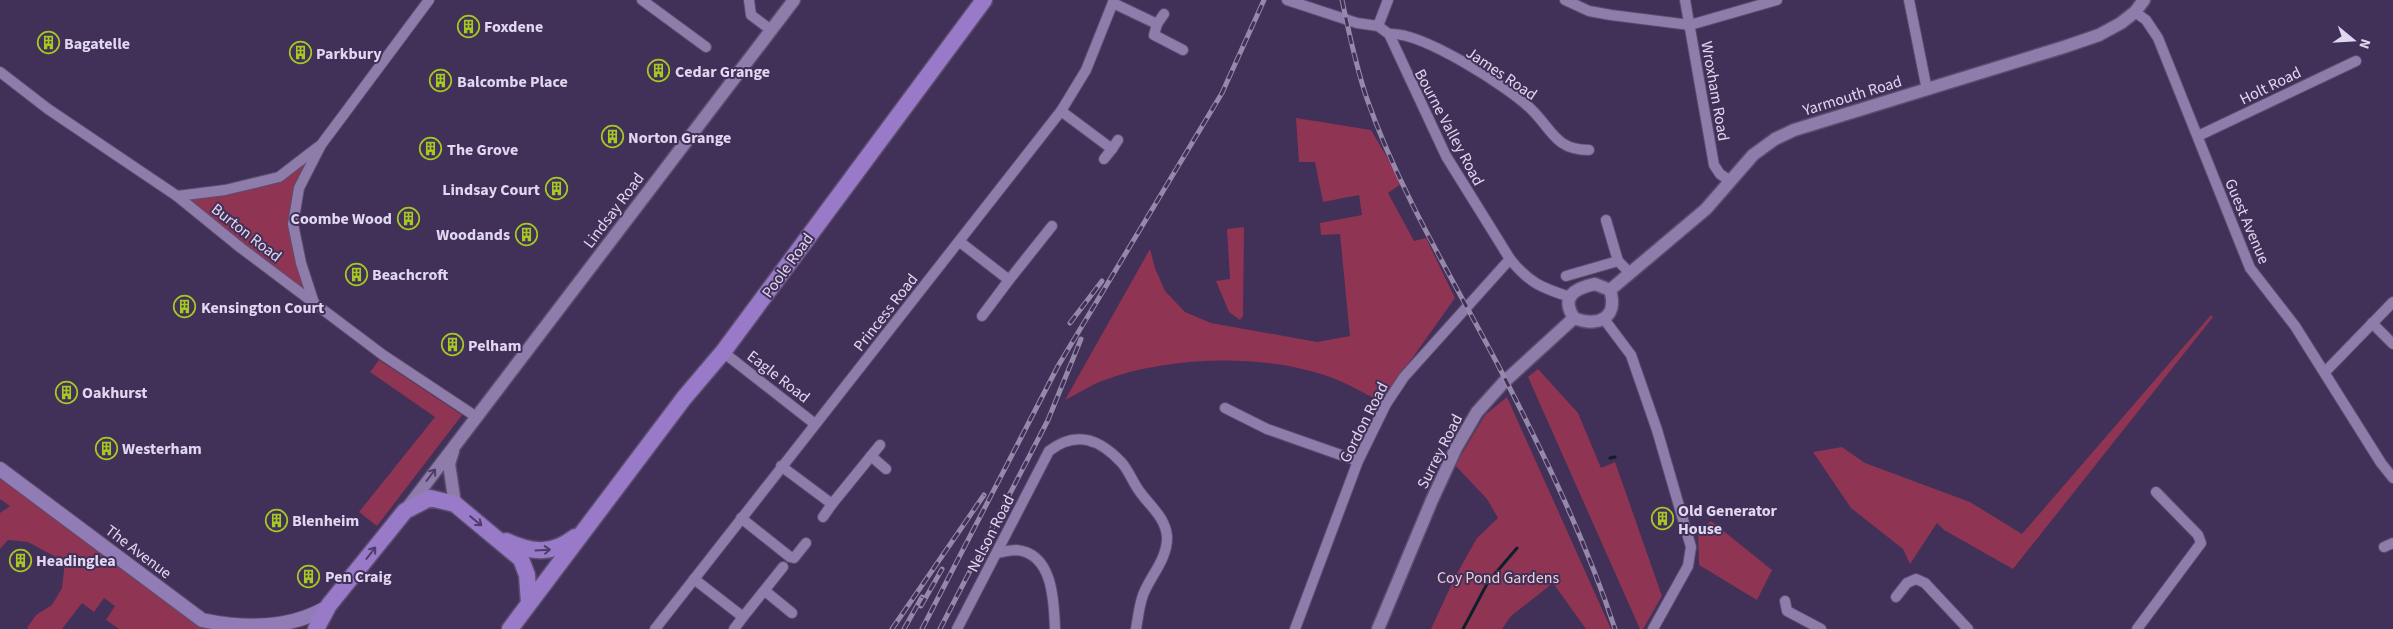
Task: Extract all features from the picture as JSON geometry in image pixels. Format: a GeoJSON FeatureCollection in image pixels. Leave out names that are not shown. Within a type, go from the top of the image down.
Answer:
{"type":"FeatureCollection","features":[{"type":"Feature","properties":{"kind":"highway","name":"Poole Road"},"geometry":{"type":"LineString","coordinates":[[510,629],[684,398],[723,352],[984,0]]}},
{"type":"Feature","properties":{"kind":"highway"},"geometry":{"type":"LineString","coordinates":[[316,629],[329,605],[405,510],[430,498],[455,504],[521,559],[525,567],[529,603]]}},
{"type":"Feature","properties":{"kind":"highway","name":"Poole Road"},"geometry":{"type":"LineString","coordinates":[[497,538],[538,552],[552,550],[565,544],[588,527]]}},
{"type":"Feature","properties":{"kind":"main road","name":"The Avenue"},"geometry":{"type":"LineString","coordinates":[[0,469],[202,620],[231,626],[272,628],[306,621],[329,605]]}},
{"type":"Feature","properties":{"kind":"street"},"geometry":{"type":"LineString","coordinates":[[314,303],[301,263],[293,224],[299,188],[321,145],[429,0]]}},
{"type":"Feature","properties":{"kind":"street"},"geometry":{"type":"LineString","coordinates":[[642,0],[706,47]]}},
{"type":"Feature","properties":{"kind":"street"},"geometry":{"type":"LineString","coordinates":[[749,0],[751,15],[771,30]]}},
{"type":"Feature","properties":{"kind":"street","name":"Lindsay Road"},"geometry":{"type":"LineString","coordinates":[[405,510],[794,0]]}},
{"type":"Feature","properties":{"kind":"street","name":"Bourne Valley Road"},"geometry":{"type":"LineString","coordinates":[[1287,0],[1356,22],[1378,26],[1388,34],[1446,156],[1510,259],[1522,274],[1536,286],[1570,298]]}},
{"type":"Feature","properties":{"kind":"street"},"geometry":{"type":"LineString","coordinates":[[1378,26],[1388,0]]}},
{"type":"Feature","properties":{"kind":"street"},"geometry":{"type":"LineString","coordinates":[[1565,0],[1589,11],[1690,25],[1777,0]]}},
{"type":"Feature","properties":{"kind":"street","name":"Wroxham Road"},"geometry":{"type":"LineString","coordinates":[[1685,0],[1714,164],[1720,174],[1729,180]]}},
{"type":"Feature","properties":{"kind":"street"},"geometry":{"type":"LineString","coordinates":[[1909,0],[1927,90]]}},
{"type":"Feature","properties":{"kind":"street","name":"Yarmouth Road"},"geometry":{"type":"LineString","coordinates":[[1610,290],[1629,272],[1706,209],[1729,180],[1762,147],[1794,130],[2098,35],[2122,23],[2135,12],[2144,0]]}},
{"type":"Feature","properties":{"kind":"street"},"geometry":{"type":"LineString","coordinates":[[1114,2],[1157,24]]}},
{"type":"Feature","properties":{"kind":"street","name":"Princess Road"},"geometry":{"type":"LineString","coordinates":[[656,629],[741,518],[1062,111],[1086,70],[1114,2]]}},
{"type":"Feature","properties":{"kind":"street","name":"Guest Avenue"},"geometry":{"type":"LineString","coordinates":[[2135,12],[2146,20],[2158,38],[2250,268],[2295,326],[2380,463],[2393,478]]}},
{"type":"Feature","properties":{"kind":"street"},"geometry":{"type":"LineString","coordinates":[[1164,14],[1157,24],[1154,35],[1183,50]]}},
{"type":"Feature","properties":{"kind":"street","name":"James Road"},"geometry":{"type":"LineString","coordinates":[[1388,34],[1396,33],[1432,47],[1478,70],[1532,110],[1564,146],[1589,150]]}},
{"type":"Feature","properties":{"kind":"street","name":"Holt Road"},"geometry":{"type":"LineString","coordinates":[[2198,136],[2356,61]]}},
{"type":"Feature","properties":{"kind":"street","name":"Burton Road"},"geometry":{"type":"LineString","coordinates":[[0,72],[48,108],[177,196],[314,303],[383,354],[475,416]]}},
{"type":"Feature","properties":{"kind":"street"},"geometry":{"type":"LineString","coordinates":[[1062,111],[1115,145],[1104,159]]}},
{"type":"Feature","properties":{"kind":"street"},"geometry":{"type":"LineString","coordinates":[[177,196],[226,190],[279,177],[321,145]]}},
{"type":"Feature","properties":{"kind":"street"},"geometry":{"type":"LineString","coordinates":[[1606,220],[1618,261],[1629,272]]}},
{"type":"Feature","properties":{"kind":"street"},"geometry":{"type":"LineString","coordinates":[[982,316],[1052,226]]}},
{"type":"Feature","properties":{"kind":"street"},"geometry":{"type":"LineString","coordinates":[[960,242],[1009,280]]}},
{"type":"Feature","properties":{"kind":"street","name":"Gordon Road"},"geometry":{"type":"LineString","coordinates":[[1295,629],[1358,461],[1386,404],[1404,377],[1510,259]]}},
{"type":"Feature","properties":{"kind":"street"},"geometry":{"type":"LineString","coordinates":[[1566,276],[1618,261]]}},
{"type":"Feature","properties":{"kind":"street"},"geometry":{"type":"LineString","coordinates":[[1600,284],[1610,290],[1612,306],[1604,319],[1589,323],[1574,318],[1568,306],[1570,298],[1575,290],[1583,286],[1600,284]]}},
{"type":"Feature","properties":{"kind":"street"},"geometry":{"type":"LineString","coordinates":[[2325,372],[2393,302]]}},
{"type":"Feature","properties":{"kind":"street","name":"Surrey Road"},"geometry":{"type":"LineString","coordinates":[[1378,629],[1432,500],[1456,448],[1477,412],[1504,382],[1574,318]]}},
{"type":"Feature","properties":{"kind":"street"},"geometry":{"type":"LineString","coordinates":[[1604,319],[1630,355],[1657,430],[1686,530],[1691,557],[1657,627]]}},
{"type":"Feature","properties":{"kind":"street"},"geometry":{"type":"LineString","coordinates":[[2372,323],[2393,344]]}},
{"type":"Feature","properties":{"kind":"street","name":"Eagle Road"},"geometry":{"type":"LineString","coordinates":[[723,352],[815,424]]}},
{"type":"Feature","properties":{"kind":"street"},"geometry":{"type":"LineString","coordinates":[[1225,408],[1267,429],[1358,461]]}},
{"type":"Feature","properties":{"kind":"street","name":"Nelson Road"},"geometry":{"type":"LineString","coordinates":[[957,629],[1049,451],[1062,441],[1079,437],[1104,447],[1123,464],[1139,491],[1162,517],[1167,537],[1164,556],[1143,596],[1136,629]]}},
{"type":"Feature","properties":{"kind":"street","name":"Lindsay Road"},"geometry":{"type":"LineString","coordinates":[[455,504],[449,464],[458,440]]}},
{"type":"Feature","properties":{"kind":"street"},"geometry":{"type":"LineString","coordinates":[[823,516],[880,445]]}},
{"type":"Feature","properties":{"kind":"street"},"geometry":{"type":"LineString","coordinates":[[871,456],[886,469]]}},
{"type":"Feature","properties":{"kind":"street"},"geometry":{"type":"LineString","coordinates":[[782,466],[832,504]]}},
{"type":"Feature","properties":{"kind":"street"},"geometry":{"type":"LineString","coordinates":[[2137,629],[2201,543],[2198,535],[2156,492]]}},
{"type":"Feature","properties":{"kind":"street"},"geometry":{"type":"LineString","coordinates":[[741,518],[790,557],[794,558],[806,543]]}},
{"type":"Feature","properties":{"kind":"street"},"geometry":{"type":"LineString","coordinates":[[997,554],[1016,550],[1033,555],[1046,572],[1054,594],[1055,629]]}},
{"type":"Feature","properties":{"kind":"street"},"geometry":{"type":"LineString","coordinates":[[734,629],[783,567]]}},
{"type":"Feature","properties":{"kind":"street"},"geometry":{"type":"LineString","coordinates":[[694,579],[743,617]]}},
{"type":"Feature","properties":{"kind":"street"},"geometry":{"type":"LineString","coordinates":[[1896,597],[1907,583],[1916,579],[1925,583],[1968,629]]}},
{"type":"Feature","properties":{"kind":"street"},"geometry":{"type":"LineString","coordinates":[[765,591],[792,613]]}},
{"type":"Feature","properties":{"kind":"street"},"geometry":{"type":"LineString","coordinates":[[1785,602],[1787,611],[1821,629]]}},
{"type":"Feature","properties":{"kind":"green space"},"geometry":{"type":"Polygon","coordinates":[[[1296,118],[1371,130],[1402,183],[1388,193],[1414,241],[1426,238],[1455,298],[1381,402],[1336,379],[1304,369],[1246,361],[1185,362],[1156,366],[1097,383],[1065,400],[1150,249],[1155,268],[1165,291],[1185,312],[1211,323],[1317,342],[1350,336],[1340,234],[1321,235],[1320,223],[1362,215],[1359,195],[1323,202],[1315,162],[1299,162],[1296,118]]]}},
{"type":"Feature","properties":{"kind":"green space"},"geometry":{"type":"Polygon","coordinates":[[[319,148],[299,188],[293,224],[314,303],[177,196],[279,177],[319,148]]]}},
{"type":"Feature","properties":{"kind":"green space"},"geometry":{"type":"Polygon","coordinates":[[[1244,227],[1243,316],[1240,320],[1229,312],[1216,281],[1230,279],[1227,229],[1244,227]]]}},
{"type":"Feature","properties":{"kind":"green space"},"geometry":{"type":"Polygon","coordinates":[[[2211,315],[2213,317],[2013,569],[1944,530],[1937,523],[1910,564],[1903,549],[1851,508],[1813,452],[1842,447],[1865,463],[1970,502],[2022,534],[2211,315]]]}},
{"type":"Feature","properties":{"kind":"green space"},"geometry":{"type":"Polygon","coordinates":[[[379,360],[462,415],[377,526],[359,512],[435,417],[370,372],[379,360]]]}},
{"type":"Feature","properties":{"kind":"green space"},"geometry":{"type":"Polygon","coordinates":[[[1538,369],[1578,413],[1601,468],[1615,462],[1662,596],[1643,629],[1640,629],[1528,377],[1538,369]]]}},
{"type":"Feature","properties":{"kind":"green space","name":"Coy Pond Gardens"},"geometry":{"type":"Polygon","coordinates":[[[1507,397],[1611,629],[1586,629],[1553,583],[1511,616],[1502,629],[1431,629],[1455,577],[1477,538],[1498,518],[1487,499],[1455,465],[1485,415],[1507,397]]]}},
{"type":"Feature","properties":{"kind":"green space"},"geometry":{"type":"Polygon","coordinates":[[[0,469],[202,620],[271,629],[119,629],[106,620],[115,606],[104,598],[94,612],[82,603],[62,629],[27,628],[36,615],[52,605],[62,588],[65,562],[28,542],[8,540],[0,549],[0,513],[10,506],[0,499],[0,469]]]}},
{"type":"Feature","properties":{"kind":"green space"},"geometry":{"type":"Polygon","coordinates":[[[1711,521],[1772,570],[1757,600],[1699,565],[1698,531],[1711,521]]]}},
{"type":"Feature","properties":{"kind":"waterway"},"geometry":{"type":"LineString","coordinates":[[1610,458],[1615,457]]}},
{"type":"Feature","properties":{"kind":"waterway"},"geometry":{"type":"LineString","coordinates":[[1463,629],[1488,582],[1517,548]]}},
{"type":"Feature","properties":{"kind":"railway"},"geometry":{"type":"LineString","coordinates":[[922,629],[1058,366],[1222,93],[1264,0]]}},
{"type":"Feature","properties":{"kind":"railway"},"geometry":{"type":"LineString","coordinates":[[1342,0],[1363,87],[1380,134],[1411,202],[1499,367],[1547,463],[1577,529],[1615,629]]}},
{"type":"Feature","properties":{"kind":"railway"},"geometry":{"type":"LineString","coordinates":[[1070,323],[1102,281]]}},
{"type":"Feature","properties":{"kind":"railway"},"geometry":{"type":"LineString","coordinates":[[940,629],[1048,420],[1081,339]]}},
{"type":"Feature","properties":{"kind":"railway"},"geometry":{"type":"LineString","coordinates":[[892,629],[984,495]]}},
{"type":"Feature","properties":{"kind":"railway"},"geometry":{"type":"LineString","coordinates":[[921,606],[942,569]]}},
{"type":"Feature","properties":{"kind":"railway"},"geometry":{"type":"LineString","coordinates":[[904,629],[922,597]]}},
{"type":"Feature","properties":{"kind":"place","name":"Foxdene"},"geometry":{"type":"Point","coordinates":[468,26]}},
{"type":"Feature","properties":{"kind":"place","name":"Bagatelle"},"geometry":{"type":"Point","coordinates":[48,43]}},
{"type":"Feature","properties":{"kind":"place","name":"Parkbury"},"geometry":{"type":"Point","coordinates":[300,53]}},
{"type":"Feature","properties":{"kind":"place","name":"Cedar Grange"},"geometry":{"type":"Point","coordinates":[659,71]}},
{"type":"Feature","properties":{"kind":"place","name":"Balcombe Place"},"geometry":{"type":"Point","coordinates":[441,81]}},
{"type":"Feature","properties":{"kind":"place","name":"Norton Grange"},"geometry":{"type":"Point","coordinates":[612,137]}},
{"type":"Feature","properties":{"kind":"place","name":"The Grove"},"geometry":{"type":"Point","coordinates":[431,149]}},
{"type":"Feature","properties":{"kind":"place","name":"Lindsay Court"},"geometry":{"type":"Point","coordinates":[556,189]}},
{"type":"Feature","properties":{"kind":"place","name":"Coombe Wood"},"geometry":{"type":"Point","coordinates":[408,218]}},
{"type":"Feature","properties":{"kind":"place","name":"Woodands"},"geometry":{"type":"Point","coordinates":[526,234]}},
{"type":"Feature","properties":{"kind":"place","name":"Beachcroft"},"geometry":{"type":"Point","coordinates":[356,274]}},
{"type":"Feature","properties":{"kind":"place","name":"Kensington Court"},"geometry":{"type":"Point","coordinates":[185,307]}},
{"type":"Feature","properties":{"kind":"place","name":"Pelham"},"geometry":{"type":"Point","coordinates":[452,345]}},
{"type":"Feature","properties":{"kind":"place","name":"Oakhurst"},"geometry":{"type":"Point","coordinates":[66,392]}},
{"type":"Feature","properties":{"kind":"place","name":"Westerham"},"geometry":{"type":"Point","coordinates":[106,448]}},
{"type":"Feature","properties":{"kind":"place","name":"Old Generator House"},"geometry":{"type":"Point","coordinates":[1662,519]}},
{"type":"Feature","properties":{"kind":"place","name":"Blenheim"},"geometry":{"type":"Point","coordinates":[276,520]}},
{"type":"Feature","properties":{"kind":"place","name":"Headinglea"},"geometry":{"type":"Point","coordinates":[20,560]}},
{"type":"Feature","properties":{"kind":"place","name":"Pen Craig"},"geometry":{"type":"Point","coordinates":[309,576]}}]}
